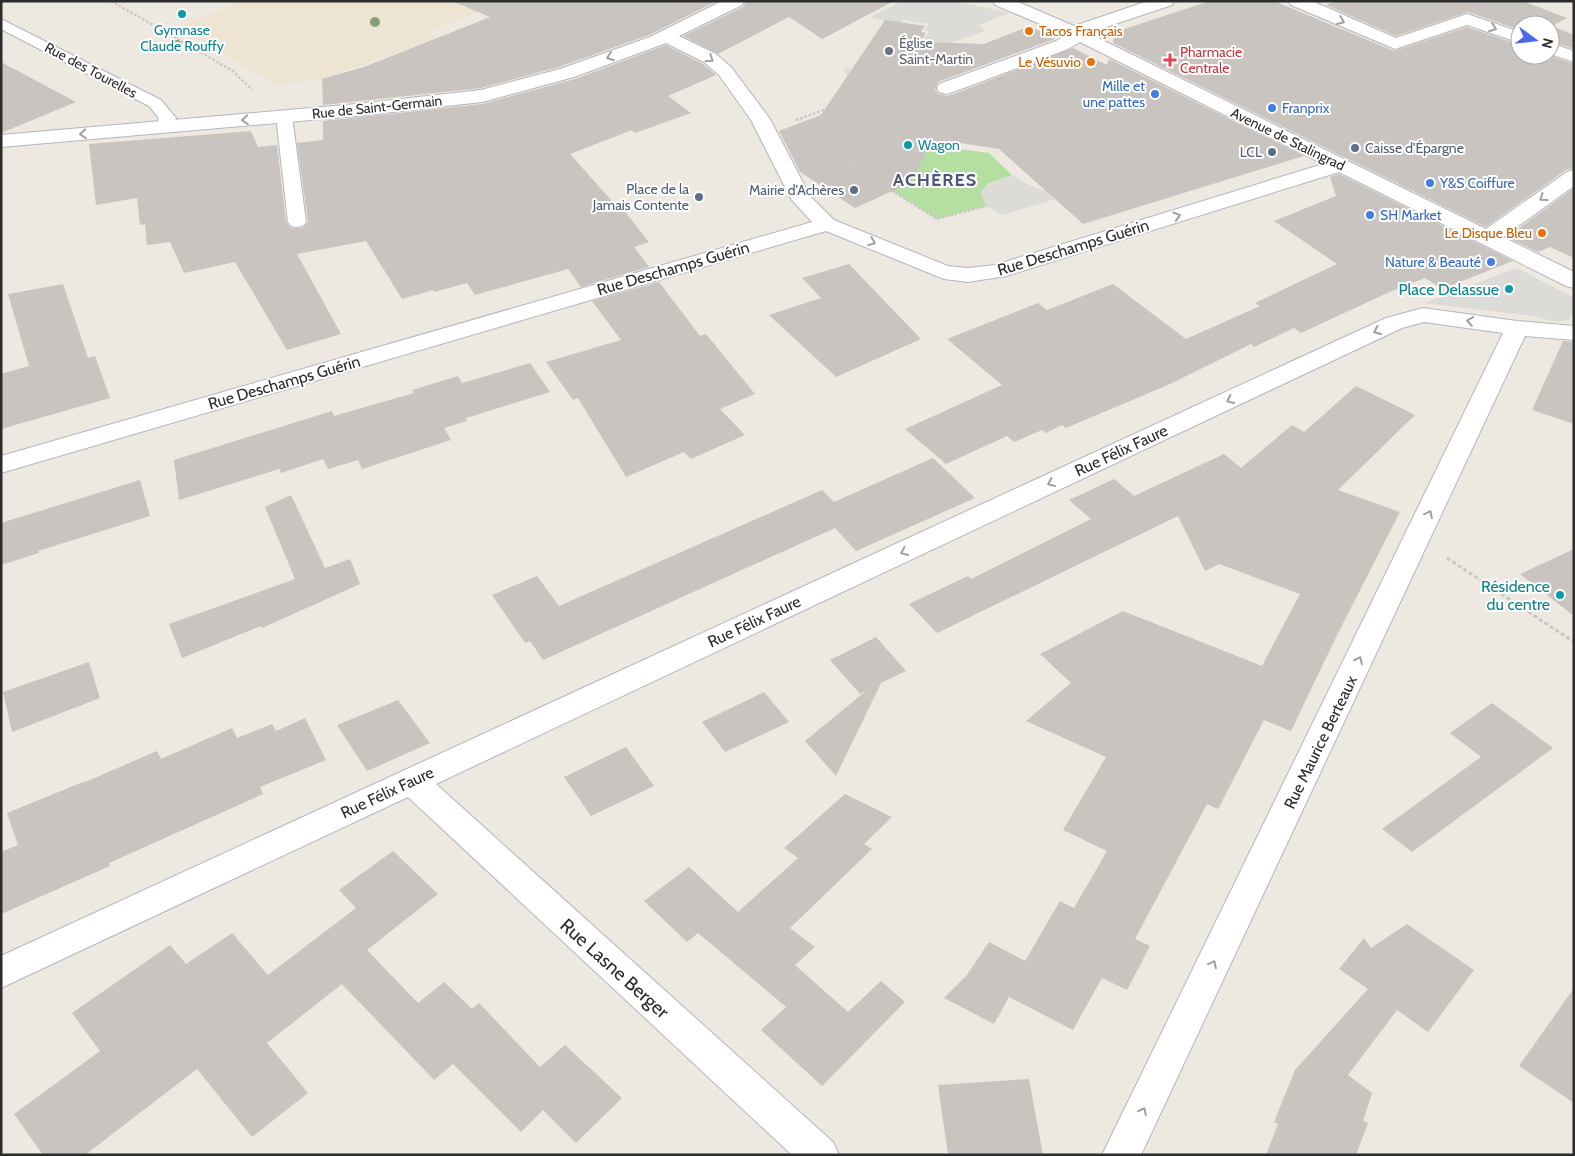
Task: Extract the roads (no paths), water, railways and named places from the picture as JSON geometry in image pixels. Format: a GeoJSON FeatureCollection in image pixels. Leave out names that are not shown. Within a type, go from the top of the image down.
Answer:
{"type":"FeatureCollection","features":[{"type":"Feature","properties":{"kind":"street","name":"Rue de Saint-Germain"},"geometry":{"type":"LineString","coordinates":[[1,141],[482,96],[567,74],[667,36],[736,1]]}},
{"type":"Feature","properties":{"kind":"street","name":"Avenue de Stalingrad"},"geometry":{"type":"LineString","coordinates":[[1001,1],[1076,34],[1341,166],[1489,237],[1574,281]]}},
{"type":"Feature","properties":{"kind":"street"},"geometry":{"type":"LineString","coordinates":[[946,88],[1062,45],[1076,34],[1166,1]]}},
{"type":"Feature","properties":{"kind":"street"},"geometry":{"type":"LineString","coordinates":[[1297,1],[1395,44],[1467,18],[1510,34]]}},
{"type":"Feature","properties":{"kind":"street"},"geometry":{"type":"LineString","coordinates":[[667,36],[710,58],[725,71],[760,119],[801,199],[827,224]]}},
{"type":"Feature","properties":{"kind":"street"},"geometry":{"type":"LineString","coordinates":[[1560,52],[1574,57]]}},
{"type":"Feature","properties":{"kind":"street","name":"Rue Deschamps Guérin"},"geometry":{"type":"LineString","coordinates":[[1,466],[827,224],[944,272],[968,275],[998,271],[1341,166]]}},
{"type":"Feature","properties":{"kind":"street"},"geometry":{"type":"LineString","coordinates":[[1489,237],[1574,176]]}},
{"type":"Feature","properties":{"kind":"street","name":"Rue Félix Faure"},"geometry":{"type":"LineString","coordinates":[[1,973],[1394,323],[1423,315],[1517,328]]}},
{"type":"Feature","properties":{"kind":"street"},"geometry":{"type":"LineString","coordinates":[[1517,328],[1574,333]]}},
{"type":"Feature","properties":{"kind":"street","name":"Rue Maurice Berteaux"},"geometry":{"type":"LineString","coordinates":[[1122,1155],[1517,328]]}},
{"type":"Feature","properties":{"kind":"street","name":"Rue Lasne Berger"},"geometry":{"type":"LineString","coordinates":[[411,781],[820,1155]]}},
{"type":"Feature","properties":{"kind":"lane","name":"Rue des Tourelles"},"geometry":{"type":"LineString","coordinates":[[1,23],[155,103],[168,118],[164,126]]}},
{"type":"Feature","properties":{"kind":"lane"},"geometry":{"type":"LineString","coordinates":[[284,116],[297,222]]}},
{"type":"Feature","properties":{"kind":"place","name":"Gymnase Claude Rouffy"},"geometry":{"type":"Point","coordinates":[182,14]}},
{"type":"Feature","properties":{"kind":"place","name":"Tacos Français"},"geometry":{"type":"Point","coordinates":[1029,31]}},
{"type":"Feature","properties":{"kind":"place","name":"Église Saint-Martin"},"geometry":{"type":"Point","coordinates":[889,51]}},
{"type":"Feature","properties":{"kind":"place","name":"Pharmacie Centrale"},"geometry":{"type":"Point","coordinates":[1170,60]}},
{"type":"Feature","properties":{"kind":"place","name":"Le Vésuvio"},"geometry":{"type":"Point","coordinates":[1091,62]}},
{"type":"Feature","properties":{"kind":"place","name":"Mille et une pattes"},"geometry":{"type":"Point","coordinates":[1155,94]}},
{"type":"Feature","properties":{"kind":"place","name":"Franprix"},"geometry":{"type":"Point","coordinates":[1272,108]}},
{"type":"Feature","properties":{"kind":"place","name":"Wagon"},"geometry":{"type":"Point","coordinates":[908,145]}},
{"type":"Feature","properties":{"kind":"place","name":"Caisse d'Épargne"},"geometry":{"type":"Point","coordinates":[1355,148]}},
{"type":"Feature","properties":{"kind":"place","name":"LCL"},"geometry":{"type":"Point","coordinates":[1272,152]}},
{"type":"Feature","properties":{"kind":"place","name":"Y&S Coiffure"},"geometry":{"type":"Point","coordinates":[1430,183]}},
{"type":"Feature","properties":{"kind":"place","name":"Mairie d'Achères"},"geometry":{"type":"Point","coordinates":[854,190]}},
{"type":"Feature","properties":{"kind":"place","name":"Place de la Jamais Contente"},"geometry":{"type":"Point","coordinates":[699,197]}},
{"type":"Feature","properties":{"kind":"place","name":"SH Market"},"geometry":{"type":"Point","coordinates":[1370,215]}},
{"type":"Feature","properties":{"kind":"place","name":"Le Disque Bleu"},"geometry":{"type":"Point","coordinates":[1542,233]}},
{"type":"Feature","properties":{"kind":"place","name":"Nature & Beauté"},"geometry":{"type":"Point","coordinates":[1491,262]}},
{"type":"Feature","properties":{"kind":"place","name":"Place Delassue"},"geometry":{"type":"Point","coordinates":[1509,289]}},
{"type":"Feature","properties":{"kind":"place","name":"Résidence du centre"},"geometry":{"type":"Point","coordinates":[1560,595]}},
{"type":"Feature","properties":{"kind":"district","name":"ACHÈRES"},"geometry":{"type":"Point","coordinates":[935,180]}}]}
